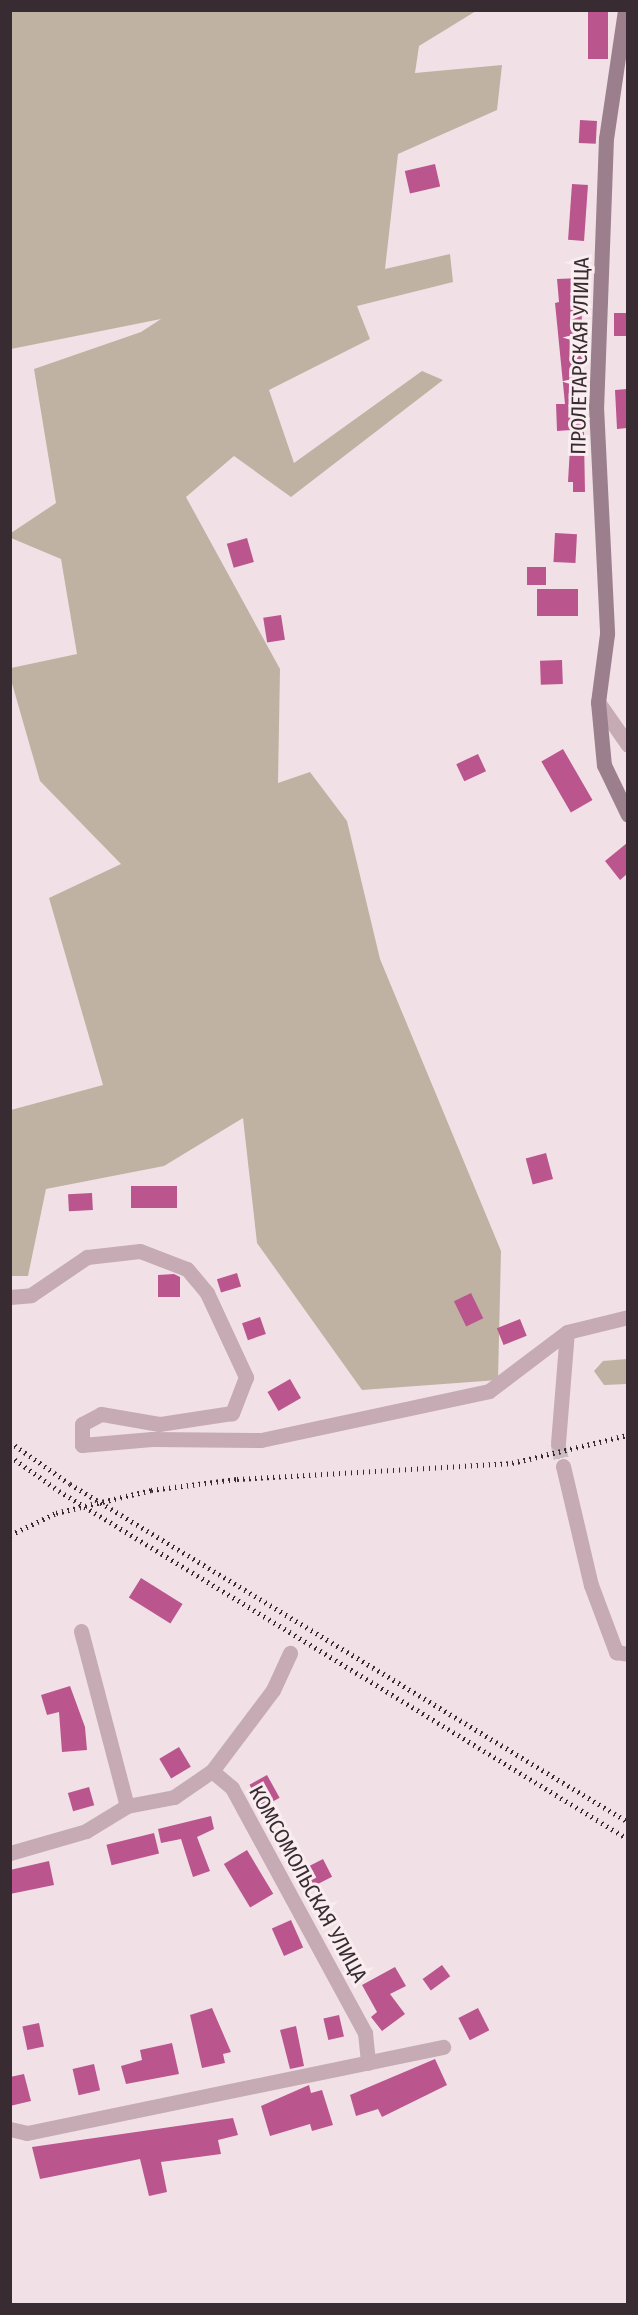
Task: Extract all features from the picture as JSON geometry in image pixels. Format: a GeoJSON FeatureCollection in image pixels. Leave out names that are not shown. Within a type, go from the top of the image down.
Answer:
{"type":"FeatureCollection","features":[{"type":"Feature","properties":{"kind":"street","name":"ПРОЛЕТАРСКАЯ УЛИЦА"},"geometry":{"type":"LineString","coordinates":[[625,10],[605,161],[596,406],[607,634],[598,702],[604,765],[627,815]]}},
{"type":"Feature","properties":{"kind":"street"},"geometry":{"type":"LineString","coordinates":[[598,702],[627,745]]}},
{"type":"Feature","properties":{"kind":"street"},"geometry":{"type":"LineString","coordinates":[[10,1297],[31,1294],[87,1257],[140,1251],[187,1269],[207,1293],[246,1377],[232,1413],[159,1424],[100,1414],[82,1424],[82,1445],[152,1439],[261,1440],[489,1391],[567,1332],[627,1317]]}},
{"type":"Feature","properties":{"kind":"street"},"geometry":{"type":"LineString","coordinates":[[558,1443],[567,1332]]}},
{"type":"Feature","properties":{"kind":"street"},"geometry":{"type":"LineString","coordinates":[[563,1466],[591,1585],[616,1652],[627,1654]]}},
{"type":"Feature","properties":{"kind":"street"},"geometry":{"type":"LineString","coordinates":[[81,1631],[127,1806]]}},
{"type":"Feature","properties":{"kind":"street"},"geometry":{"type":"LineString","coordinates":[[10,1853],[86,1831],[127,1806],[174,1797],[212,1771],[273,1690],[290,1653]]}},
{"type":"Feature","properties":{"kind":"street","name":"КОМСОМОЛЬСКАЯ УЛИЦА"},"geometry":{"type":"LineString","coordinates":[[212,1771],[232,1788],[365,2033],[368,2063]]}},
{"type":"Feature","properties":{"kind":"street"},"geometry":{"type":"LineString","coordinates":[[10,2129],[27,2133],[443,2047]]}},
{"type":"Feature","properties":{"kind":"shaded area"},"geometry":{"type":"Polygon","coordinates":[[[11,11],[476,11],[419,46],[415,73],[502,65],[497,110],[398,154],[385,269],[450,254],[453,282],[357,306],[370,339],[269,390],[294,463],[422,371],[443,380],[291,497],[234,456],[186,497],[280,669],[278,783],[310,772],[347,821],[380,959],[501,1251],[498,1380],[362,1390],[257,1243],[243,1118],[164,1166],[46,1189],[28,1276],[11,1276],[11,1110],[103,1085],[49,898],[121,864],[40,781],[11,680],[11,668],[77,654],[61,559],[11,538],[11,533],[56,503],[34,369],[141,332],[161,319],[11,349],[11,11]]]}},
{"type":"Feature","properties":{"kind":"shaded area"},"geometry":{"type":"Polygon","coordinates":[[[627,1359],[627,1384],[604,1385],[594,1371],[603,1361],[627,1359]]]}},
{"type":"Feature","properties":{"kind":"building"},"geometry":{"type":"Polygon","coordinates":[[[588,10],[608,10],[608,59],[588,59],[588,10]]]}},
{"type":"Feature","properties":{"kind":"building"},"geometry":{"type":"Polygon","coordinates":[[[580,120],[597,121],[596,144],[579,143],[580,120]]]}},
{"type":"Feature","properties":{"kind":"building"},"geometry":{"type":"Polygon","coordinates":[[[435,164],[440,186],[410,193],[405,171],[435,164]]]}},
{"type":"Feature","properties":{"kind":"building"},"geometry":{"type":"Polygon","coordinates":[[[572,184],[588,185],[584,241],[568,240],[572,184]]]}},
{"type":"Feature","properties":{"kind":"building"},"geometry":{"type":"Polygon","coordinates":[[[581,278],[585,492],[573,492],[573,482],[568,482],[571,430],[557,431],[556,404],[565,404],[555,303],[559,302],[557,279],[581,278]]]}},
{"type":"Feature","properties":{"kind":"building"},"geometry":{"type":"Polygon","coordinates":[[[614,313],[627,313],[627,336],[614,336],[614,313]]]}},
{"type":"Feature","properties":{"kind":"building"},"geometry":{"type":"Polygon","coordinates":[[[627,389],[627,428],[617,429],[615,390],[627,389]]]}},
{"type":"Feature","properties":{"kind":"building"},"geometry":{"type":"Polygon","coordinates":[[[555,533],[577,534],[575,563],[553,562],[555,533]]]}},
{"type":"Feature","properties":{"kind":"building"},"geometry":{"type":"Polygon","coordinates":[[[247,538],[254,562],[234,568],[227,544],[247,538]]]}},
{"type":"Feature","properties":{"kind":"building"},"geometry":{"type":"Polygon","coordinates":[[[527,567],[546,567],[546,585],[527,585],[527,567]]]}},
{"type":"Feature","properties":{"kind":"building"},"geometry":{"type":"Polygon","coordinates":[[[537,589],[578,589],[578,616],[537,616],[537,589]]]}},
{"type":"Feature","properties":{"kind":"building"},"geometry":{"type":"Polygon","coordinates":[[[281,615],[285,640],[267,643],[263,618],[281,615]]]}},
{"type":"Feature","properties":{"kind":"building"},"geometry":{"type":"Polygon","coordinates":[[[562,660],[563,684],[541,685],[540,661],[562,660]]]}},
{"type":"Feature","properties":{"kind":"building"},"geometry":{"type":"Polygon","coordinates":[[[563,749],[592,800],[571,813],[541,762],[563,749]]]}},
{"type":"Feature","properties":{"kind":"building"},"geometry":{"type":"Polygon","coordinates":[[[478,754],[486,771],[464,781],[456,764],[478,754]]]}},
{"type":"Feature","properties":{"kind":"building"},"geometry":{"type":"Polygon","coordinates":[[[627,843],[627,874],[620,880],[605,861],[627,843]]]}},
{"type":"Feature","properties":{"kind":"building"},"geometry":{"type":"Polygon","coordinates":[[[546,1153],[553,1179],[533,1185],[526,1158],[546,1153]]]}},
{"type":"Feature","properties":{"kind":"building"},"geometry":{"type":"Polygon","coordinates":[[[131,1186],[177,1186],[177,1208],[131,1208],[131,1186]]]}},
{"type":"Feature","properties":{"kind":"building"},"geometry":{"type":"Polygon","coordinates":[[[92,1193],[93,1210],[69,1211],[68,1194],[92,1193]]]}},
{"type":"Feature","properties":{"kind":"building"},"geometry":{"type":"Polygon","coordinates":[[[237,1273],[241,1286],[221,1293],[217,1279],[237,1273]]]}},
{"type":"Feature","properties":{"kind":"building"},"geometry":{"type":"Polygon","coordinates":[[[174,1274],[180,1277],[180,1297],[158,1297],[158,1275],[174,1274]]]}},
{"type":"Feature","properties":{"kind":"building"},"geometry":{"type":"Polygon","coordinates":[[[471,1293],[483,1318],[466,1326],[454,1301],[471,1293]]]}},
{"type":"Feature","properties":{"kind":"building"},"geometry":{"type":"Polygon","coordinates":[[[260,1317],[266,1334],[248,1340],[242,1323],[260,1317]]]}},
{"type":"Feature","properties":{"kind":"building"},"geometry":{"type":"Polygon","coordinates":[[[520,1319],[527,1336],[504,1345],[497,1328],[520,1319]]]}},
{"type":"Feature","properties":{"kind":"building"},"geometry":{"type":"Polygon","coordinates":[[[290,1379],[301,1398],[278,1411],[267,1392],[290,1379]]]}},
{"type":"Feature","properties":{"kind":"building"},"geometry":{"type":"Polygon","coordinates":[[[141,1578],[183,1604],[170,1623],[129,1598],[141,1578]]]}},
{"type":"Feature","properties":{"kind":"building"},"geometry":{"type":"Polygon","coordinates":[[[70,1686],[85,1727],[87,1750],[62,1752],[59,1712],[47,1715],[41,1695],[70,1686]]]}},
{"type":"Feature","properties":{"kind":"building"},"geometry":{"type":"Polygon","coordinates":[[[179,1747],[191,1767],[171,1779],[159,1759],[179,1747]]]}},
{"type":"Feature","properties":{"kind":"building"},"geometry":{"type":"Polygon","coordinates":[[[267,1775],[280,1798],[262,1807],[250,1785],[267,1775]]]}},
{"type":"Feature","properties":{"kind":"building"},"geometry":{"type":"Polygon","coordinates":[[[89,1787],[94,1805],[73,1811],[68,1793],[89,1787]]]}},
{"type":"Feature","properties":{"kind":"building"},"geometry":{"type":"Polygon","coordinates":[[[211,1816],[214,1829],[197,1837],[210,1871],[193,1877],[181,1839],[161,1843],[158,1829],[211,1816]]]}},
{"type":"Feature","properties":{"kind":"building"},"geometry":{"type":"Polygon","coordinates":[[[154,1833],[159,1853],[112,1865],[106,1845],[154,1833]]]}},
{"type":"Feature","properties":{"kind":"building"},"geometry":{"type":"Polygon","coordinates":[[[247,1850],[273,1894],[250,1908],[224,1864],[247,1850]]]}},
{"type":"Feature","properties":{"kind":"building"},"geometry":{"type":"Polygon","coordinates":[[[323,1859],[332,1877],[307,1890],[298,1872],[323,1859]]]}},
{"type":"Feature","properties":{"kind":"building"},"geometry":{"type":"Polygon","coordinates":[[[49,1861],[54,1885],[10,1894],[10,1870],[49,1861]]]}},
{"type":"Feature","properties":{"kind":"building"},"geometry":{"type":"Polygon","coordinates":[[[291,1920],[303,1947],[284,1956],[272,1929],[291,1920]]]}},
{"type":"Feature","properties":{"kind":"building"},"geometry":{"type":"Polygon","coordinates":[[[442,1965],[450,1976],[431,1990],[423,1979],[442,1965]]]}},
{"type":"Feature","properties":{"kind":"building"},"geometry":{"type":"Polygon","coordinates":[[[395,1967],[406,1986],[390,1994],[405,2014],[382,2031],[371,2017],[377,2012],[362,1985],[395,1967]]]}},
{"type":"Feature","properties":{"kind":"building"},"geometry":{"type":"Polygon","coordinates":[[[212,2008],[231,2052],[223,2054],[225,2063],[202,2068],[190,2015],[212,2008]]]}},
{"type":"Feature","properties":{"kind":"building"},"geometry":{"type":"Polygon","coordinates":[[[478,2008],[489,2030],[470,2040],[458,2018],[478,2008]]]}},
{"type":"Feature","properties":{"kind":"building"},"geometry":{"type":"Polygon","coordinates":[[[339,2015],[344,2036],[328,2040],[323,2019],[339,2015]]]}},
{"type":"Feature","properties":{"kind":"building"},"geometry":{"type":"Polygon","coordinates":[[[39,2023],[44,2046],[27,2050],[22,2027],[39,2023]]]}},
{"type":"Feature","properties":{"kind":"building"},"geometry":{"type":"Polygon","coordinates":[[[296,2026],[304,2066],[290,2069],[280,2030],[296,2026]]]}},
{"type":"Feature","properties":{"kind":"building"},"geometry":{"type":"Polygon","coordinates":[[[172,2043],[179,2074],[126,2084],[121,2066],[142,2060],[140,2050],[172,2043]]]}},
{"type":"Feature","properties":{"kind":"building"},"geometry":{"type":"Polygon","coordinates":[[[435,2059],[447,2085],[382,2117],[378,2109],[356,2116],[350,2095],[435,2059]]]}},
{"type":"Feature","properties":{"kind":"building"},"geometry":{"type":"Polygon","coordinates":[[[94,2064],[100,2090],[79,2095],[73,2069],[94,2064]]]}},
{"type":"Feature","properties":{"kind":"building"},"geometry":{"type":"Polygon","coordinates":[[[24,2074],[31,2101],[10,2106],[10,2077],[24,2074]]]}},
{"type":"Feature","properties":{"kind":"building"},"geometry":{"type":"Polygon","coordinates":[[[309,2085],[311,2093],[322,2090],[333,2125],[312,2131],[310,2124],[270,2136],[261,2106],[309,2085]]]}},
{"type":"Feature","properties":{"kind":"building"},"geometry":{"type":"Polygon","coordinates":[[[233,2118],[238,2135],[218,2140],[221,2154],[161,2162],[167,2192],[149,2196],[140,2159],[40,2179],[32,2147],[233,2118]]]}},
{"type":"Feature","properties":{"kind":"tunnel"},"geometry":{"type":"LineString","coordinates":[[558,1443],[563,1466]]}},
{"type":"Feature","properties":{"kind":"railway"},"geometry":{"type":"LineString","coordinates":[[10,1535],[56,1513],[151,1490],[237,1479],[512,1463],[628,1435]]}},
{"type":"Feature","properties":{"kind":"railway"},"geometry":{"type":"LineString","coordinates":[[10,1442],[70,1484],[628,1822]]}},
{"type":"Feature","properties":{"kind":"railway"},"geometry":{"type":"LineString","coordinates":[[10,1456],[59,1491],[628,1839]]}}]}
